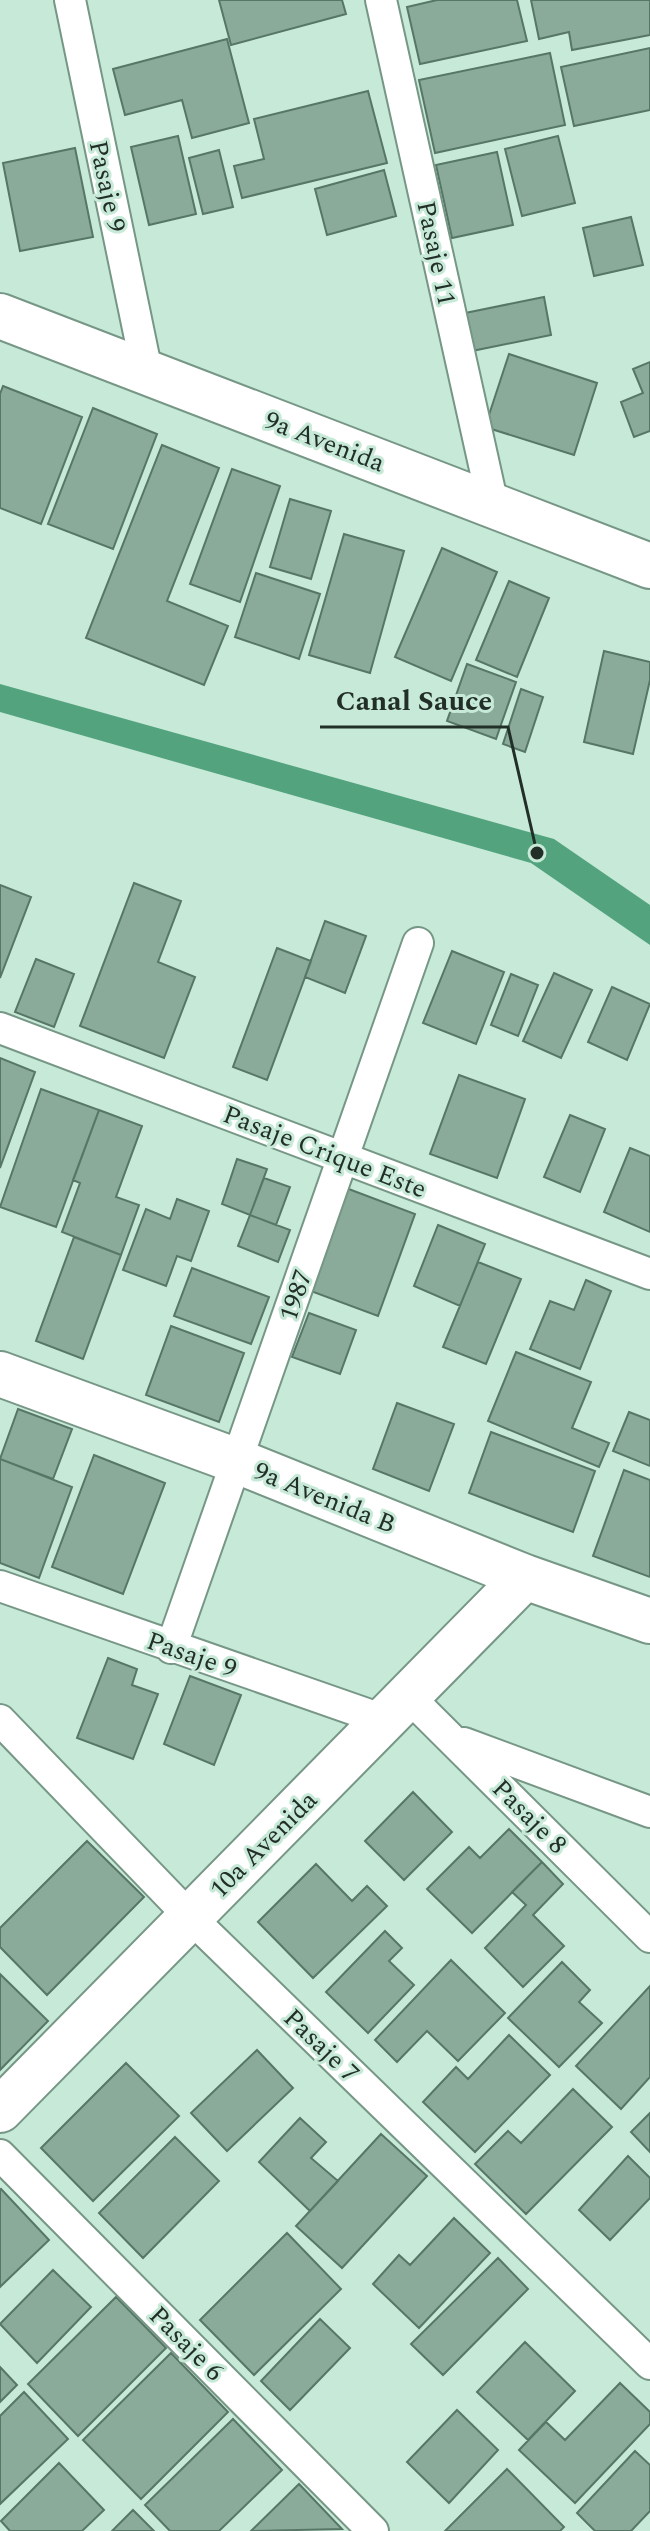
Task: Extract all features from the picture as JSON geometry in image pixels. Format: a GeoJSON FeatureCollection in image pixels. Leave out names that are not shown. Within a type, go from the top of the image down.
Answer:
{"type":"FeatureCollection","features":[{"type":"Feature","properties":{"kind":"street","name":"9a Avenida"},"geometry":{"type":"LineString","coordinates":[[0,316],[650,566]]}},
{"type":"Feature","properties":{"kind":"street","name":"9a Avenida B"},"geometry":{"type":"LineString","coordinates":[[0,1374],[237,1461],[525,1577],[650,1621]]}},
{"type":"Feature","properties":{"kind":"street","name":"10a Avenida"},"geometry":{"type":"LineString","coordinates":[[0,2110],[525,1577]]}},
{"type":"Feature","properties":{"kind":"lane","name":"Pasaje 9"},"geometry":{"type":"LineString","coordinates":[[70,0],[147,372]]}},
{"type":"Feature","properties":{"kind":"lane","name":"Pasaje 11"},"geometry":{"type":"LineString","coordinates":[[381,0],[493,505]]}},
{"type":"Feature","properties":{"kind":"lane","name":"1987"},"geometry":{"type":"LineString","coordinates":[[171,1648],[418,943]]}},
{"type":"Feature","properties":{"kind":"lane","name":"Pasaje Crique Este"},"geometry":{"type":"LineString","coordinates":[[0,1028],[650,1274]]}},
{"type":"Feature","properties":{"kind":"lane","name":"Pasaje 9"},"geometry":{"type":"LineString","coordinates":[[0,1586],[171,1648],[396,1708]]}},
{"type":"Feature","properties":{"kind":"lane","name":"Pasaje 8"},"geometry":{"type":"LineString","coordinates":[[396,1708],[454,1739],[650,1937]]}},
{"type":"Feature","properties":{"kind":"lane","name":"Pasaje 7"},"geometry":{"type":"LineString","coordinates":[[0,1720],[190,1917],[650,2364]]}},
{"type":"Feature","properties":{"kind":"lane"},"geometry":{"type":"LineString","coordinates":[[454,1739],[650,1812]]}},
{"type":"Feature","properties":{"kind":"lane","name":"Pasaje 6"},"geometry":{"type":"LineString","coordinates":[[0,2155],[373,2531]]}},
{"type":"Feature","properties":{"kind":"shaded area"},"geometry":{"type":"Polygon","coordinates":[[[0,684],[554,839],[650,905],[650,945],[531,863],[0,712],[0,684]]]}},
{"type":"Feature","properties":{"kind":"building"},"geometry":{"type":"Polygon","coordinates":[[[219,0],[342,0],[346,14],[231,45],[219,0]]]}},
{"type":"Feature","properties":{"kind":"building"},"geometry":{"type":"Polygon","coordinates":[[[437,0],[517,0],[527,41],[420,64],[407,7],[437,0]]]}},
{"type":"Feature","properties":{"kind":"building"},"geometry":{"type":"Polygon","coordinates":[[[531,0],[650,0],[650,35],[572,50],[569,32],[539,39],[531,0]]]}},
{"type":"Feature","properties":{"kind":"building"},"geometry":{"type":"Polygon","coordinates":[[[227,39],[249,123],[192,138],[182,100],[125,115],[113,69],[227,39]]]}},
{"type":"Feature","properties":{"kind":"building"},"geometry":{"type":"Polygon","coordinates":[[[650,48],[650,110],[574,126],[561,67],[650,48]]]}},
{"type":"Feature","properties":{"kind":"building"},"geometry":{"type":"Polygon","coordinates":[[[550,53],[565,125],[435,153],[419,80],[550,53]]]}},
{"type":"Feature","properties":{"kind":"building"},"geometry":{"type":"Polygon","coordinates":[[[368,91],[387,163],[242,198],[234,166],[264,159],[254,119],[368,91]]]}},
{"type":"Feature","properties":{"kind":"building"},"geometry":{"type":"Polygon","coordinates":[[[178,136],[196,214],[149,225],[131,147],[178,136]]]}},
{"type":"Feature","properties":{"kind":"building"},"geometry":{"type":"Polygon","coordinates":[[[558,136],[575,203],[522,216],[505,149],[558,136]]]}},
{"type":"Feature","properties":{"kind":"building"},"geometry":{"type":"Polygon","coordinates":[[[75,148],[93,237],[20,251],[3,163],[75,148]]]}},
{"type":"Feature","properties":{"kind":"building"},"geometry":{"type":"Polygon","coordinates":[[[219,150],[233,207],[203,214],[189,158],[219,150]]]}},
{"type":"Feature","properties":{"kind":"building"},"geometry":{"type":"Polygon","coordinates":[[[497,152],[513,225],[452,238],[436,165],[497,152]]]}},
{"type":"Feature","properties":{"kind":"building"},"geometry":{"type":"Polygon","coordinates":[[[384,170],[396,216],[327,235],[315,189],[384,170]]]}},
{"type":"Feature","properties":{"kind":"building"},"geometry":{"type":"Polygon","coordinates":[[[631,217],[643,265],[594,276],[583,228],[631,217]]]}},
{"type":"Feature","properties":{"kind":"building"},"geometry":{"type":"Polygon","coordinates":[[[544,297],[551,335],[472,351],[465,313],[544,297]]]}},
{"type":"Feature","properties":{"kind":"building"},"geometry":{"type":"Polygon","coordinates":[[[509,354],[597,383],[574,455],[485,427],[509,354]]]}},
{"type":"Feature","properties":{"kind":"building"},"geometry":{"type":"Polygon","coordinates":[[[650,362],[650,431],[634,437],[621,402],[643,393],[633,369],[650,362]]]}},
{"type":"Feature","properties":{"kind":"building"},"geometry":{"type":"Polygon","coordinates":[[[3,386],[82,417],[41,524],[0,508],[0,394],[3,386]]]}},
{"type":"Feature","properties":{"kind":"building"},"geometry":{"type":"Polygon","coordinates":[[[93,408],[157,434],[113,549],[48,524],[93,408]]]}},
{"type":"Feature","properties":{"kind":"building"},"geometry":{"type":"Polygon","coordinates":[[[162,445],[219,468],[167,601],[228,626],[204,685],[86,638],[162,445]]]}},
{"type":"Feature","properties":{"kind":"building"},"geometry":{"type":"Polygon","coordinates":[[[232,469],[280,486],[240,602],[190,584],[232,469]]]}},
{"type":"Feature","properties":{"kind":"building"},"geometry":{"type":"Polygon","coordinates":[[[290,499],[331,511],[311,579],[270,567],[290,499]]]}},
{"type":"Feature","properties":{"kind":"building"},"geometry":{"type":"Polygon","coordinates":[[[344,534],[404,551],[370,673],[309,655],[344,534]]]}},
{"type":"Feature","properties":{"kind":"building"},"geometry":{"type":"Polygon","coordinates":[[[442,548],[497,572],[451,681],[395,657],[442,548]]]}},
{"type":"Feature","properties":{"kind":"building"},"geometry":{"type":"Polygon","coordinates":[[[256,573],[320,594],[299,659],[235,637],[256,573]]]}},
{"type":"Feature","properties":{"kind":"building"},"geometry":{"type":"Polygon","coordinates":[[[509,581],[549,598],[517,677],[476,660],[509,581]]]}},
{"type":"Feature","properties":{"kind":"building"},"geometry":{"type":"Polygon","coordinates":[[[604,651],[650,662],[650,680],[633,754],[584,742],[604,651]]]}},
{"type":"Feature","properties":{"kind":"building"},"geometry":{"type":"Polygon","coordinates":[[[467,664],[516,682],[496,739],[447,721],[467,664]]]}},
{"type":"Feature","properties":{"kind":"building"},"geometry":{"type":"Polygon","coordinates":[[[521,689],[543,697],[525,752],[503,744],[521,689]]]}},
{"type":"Feature","properties":{"kind":"building"},"geometry":{"type":"Polygon","coordinates":[[[134,883],[181,901],[158,962],[195,977],[164,1058],[80,1026],[134,883]]]}},
{"type":"Feature","properties":{"kind":"building"},"geometry":{"type":"Polygon","coordinates":[[[0,885],[31,897],[0,978],[0,885]]]}},
{"type":"Feature","properties":{"kind":"building"},"geometry":{"type":"Polygon","coordinates":[[[325,921],[366,936],[345,993],[305,977],[325,921]]]}},
{"type":"Feature","properties":{"kind":"building"},"geometry":{"type":"Polygon","coordinates":[[[277,948],[311,961],[267,1080],[233,1067],[277,948]]]}},
{"type":"Feature","properties":{"kind":"building"},"geometry":{"type":"Polygon","coordinates":[[[452,951],[504,972],[476,1044],[423,1023],[452,951]]]}},
{"type":"Feature","properties":{"kind":"building"},"geometry":{"type":"Polygon","coordinates":[[[36,959],[74,974],[54,1027],[15,1012],[36,959]]]}},
{"type":"Feature","properties":{"kind":"building"},"geometry":{"type":"Polygon","coordinates":[[[554,973],[592,990],[561,1058],[523,1041],[554,973]]]}},
{"type":"Feature","properties":{"kind":"building"},"geometry":{"type":"Polygon","coordinates":[[[511,974],[538,985],[518,1036],[491,1025],[511,974]]]}},
{"type":"Feature","properties":{"kind":"building"},"geometry":{"type":"Polygon","coordinates":[[[612,987],[650,1004],[627,1060],[588,1042],[612,987]]]}},
{"type":"Feature","properties":{"kind":"building"},"geometry":{"type":"Polygon","coordinates":[[[0,1058],[35,1072],[0,1168],[0,1058]]]}},
{"type":"Feature","properties":{"kind":"building"},"geometry":{"type":"Polygon","coordinates":[[[459,1075],[525,1099],[497,1178],[430,1154],[459,1075]]]}},
{"type":"Feature","properties":{"kind":"building"},"geometry":{"type":"Polygon","coordinates":[[[41,1089],[99,1110],[56,1227],[0,1207],[41,1089]]]}},
{"type":"Feature","properties":{"kind":"building"},"geometry":{"type":"Polygon","coordinates":[[[99,1110],[142,1126],[116,1197],[139,1205],[121,1255],[62,1232],[80,1183],[73,1180],[99,1110]]]}},
{"type":"Feature","properties":{"kind":"building"},"geometry":{"type":"Polygon","coordinates":[[[570,1115],[605,1129],[580,1192],[544,1177],[570,1115]]]}},
{"type":"Feature","properties":{"kind":"building"},"geometry":{"type":"Polygon","coordinates":[[[630,1148],[650,1156],[650,1232],[604,1212],[630,1148]]]}},
{"type":"Feature","properties":{"kind":"building"},"geometry":{"type":"Polygon","coordinates":[[[237,1159],[267,1169],[250,1215],[222,1204],[237,1159]]]}},
{"type":"Feature","properties":{"kind":"building"},"geometry":{"type":"Polygon","coordinates":[[[264,1178],[290,1187],[276,1225],[250,1215],[264,1178]]]}},
{"type":"Feature","properties":{"kind":"building"},"geometry":{"type":"Polygon","coordinates":[[[346,1188],[415,1214],[378,1316],[308,1290],[346,1188]]]}},
{"type":"Feature","properties":{"kind":"building"},"geometry":{"type":"Polygon","coordinates":[[[177,1199],[209,1211],[191,1261],[177,1256],[166,1286],[123,1270],[146,1209],[170,1219],[177,1199]]]}},
{"type":"Feature","properties":{"kind":"building"},"geometry":{"type":"Polygon","coordinates":[[[250,1215],[290,1230],[278,1262],[238,1246],[250,1215]]]}},
{"type":"Feature","properties":{"kind":"building"},"geometry":{"type":"Polygon","coordinates":[[[438,1225],[485,1244],[460,1306],[414,1286],[438,1225]]]}},
{"type":"Feature","properties":{"kind":"building"},"geometry":{"type":"Polygon","coordinates":[[[74,1237],[121,1255],[83,1359],[36,1341],[74,1237]]]}},
{"type":"Feature","properties":{"kind":"building"},"geometry":{"type":"Polygon","coordinates":[[[478,1262],[521,1279],[486,1364],[443,1347],[478,1262]]]}},
{"type":"Feature","properties":{"kind":"building"},"geometry":{"type":"Polygon","coordinates":[[[192,1268],[269,1297],[251,1344],[174,1316],[192,1268]]]}},
{"type":"Feature","properties":{"kind":"building"},"geometry":{"type":"Polygon","coordinates":[[[586,1280],[611,1291],[580,1369],[530,1349],[550,1301],[574,1310],[586,1280]]]}},
{"type":"Feature","properties":{"kind":"building"},"geometry":{"type":"Polygon","coordinates":[[[309,1313],[356,1330],[340,1374],[292,1357],[309,1313]]]}},
{"type":"Feature","properties":{"kind":"building"},"geometry":{"type":"Polygon","coordinates":[[[171,1326],[244,1353],[219,1422],[146,1395],[171,1326]]]}},
{"type":"Feature","properties":{"kind":"building"},"geometry":{"type":"Polygon","coordinates":[[[516,1352],[591,1382],[572,1428],[609,1443],[599,1467],[488,1421],[516,1352]]]}},
{"type":"Feature","properties":{"kind":"building"},"geometry":{"type":"Polygon","coordinates":[[[397,1403],[454,1424],[429,1491],[373,1469],[397,1403]]]}},
{"type":"Feature","properties":{"kind":"building"},"geometry":{"type":"Polygon","coordinates":[[[18,1409],[72,1429],[53,1479],[0,1459],[18,1409]]]}},
{"type":"Feature","properties":{"kind":"building"},"geometry":{"type":"Polygon","coordinates":[[[629,1412],[650,1420],[650,1466],[613,1451],[629,1412]]]}},
{"type":"Feature","properties":{"kind":"building"},"geometry":{"type":"Polygon","coordinates":[[[491,1432],[595,1471],[573,1532],[469,1493],[491,1432]]]}},
{"type":"Feature","properties":{"kind":"building"},"geometry":{"type":"Polygon","coordinates":[[[94,1455],[165,1483],[123,1594],[52,1567],[94,1455]]]}},
{"type":"Feature","properties":{"kind":"building"},"geometry":{"type":"Polygon","coordinates":[[[0,1459],[72,1487],[39,1578],[0,1563],[0,1459]]]}},
{"type":"Feature","properties":{"kind":"building"},"geometry":{"type":"Polygon","coordinates":[[[624,1470],[650,1480],[650,1577],[593,1556],[624,1470]]]}},
{"type":"Feature","properties":{"kind":"building"},"geometry":{"type":"Polygon","coordinates":[[[108,1658],[137,1669],[132,1685],[158,1694],[133,1759],[77,1738],[108,1658]]]}},
{"type":"Feature","properties":{"kind":"building"},"geometry":{"type":"Polygon","coordinates":[[[190,1676],[241,1695],[214,1765],[164,1744],[190,1676]]]}},
{"type":"Feature","properties":{"kind":"building"},"geometry":{"type":"Polygon","coordinates":[[[413,1792],[452,1832],[404,1880],[365,1841],[413,1792]]]}},
{"type":"Feature","properties":{"kind":"building"},"geometry":{"type":"Polygon","coordinates":[[[509,1829],[542,1862],[472,1933],[427,1889],[469,1847],[480,1858],[509,1829]]]}},
{"type":"Feature","properties":{"kind":"building"},"geometry":{"type":"Polygon","coordinates":[[[87,1841],[144,1897],[47,1995],[0,1947],[0,1928],[87,1841]]]}},
{"type":"Feature","properties":{"kind":"building"},"geometry":{"type":"Polygon","coordinates":[[[542,1862],[563,1884],[533,1915],[564,1946],[523,1987],[485,1948],[526,1905],[512,1892],[542,1862]]]}},
{"type":"Feature","properties":{"kind":"building"},"geometry":{"type":"Polygon","coordinates":[[[316,1864],[352,1901],[367,1886],[387,1906],[313,1978],[258,1922],[316,1864]]]}},
{"type":"Feature","properties":{"kind":"building"},"geometry":{"type":"Polygon","coordinates":[[[385,1931],[402,1948],[389,1961],[414,1985],[368,2033],[326,1992],[385,1931]]]}},
{"type":"Feature","properties":{"kind":"building"},"geometry":{"type":"Polygon","coordinates":[[[451,1960],[505,2013],[458,2061],[427,2031],[397,2062],[375,2040],[451,1960]]]}},
{"type":"Feature","properties":{"kind":"building"},"geometry":{"type":"Polygon","coordinates":[[[562,1962],[590,1990],[579,2002],[602,2023],[559,2067],[508,2018],[562,1962]]]}},
{"type":"Feature","properties":{"kind":"building"},"geometry":{"type":"Polygon","coordinates":[[[0,1974],[48,2021],[0,2070],[0,1974]]]}},
{"type":"Feature","properties":{"kind":"building"},"geometry":{"type":"Polygon","coordinates":[[[650,1986],[650,2077],[621,2109],[576,2066],[650,1986]]]}},
{"type":"Feature","properties":{"kind":"building"},"geometry":{"type":"Polygon","coordinates":[[[509,2035],[550,2075],[475,2152],[423,2102],[456,2067],[468,2079],[509,2035]]]}},
{"type":"Feature","properties":{"kind":"building"},"geometry":{"type":"Polygon","coordinates":[[[257,2050],[293,2088],[227,2151],[191,2113],[257,2050]]]}},
{"type":"Feature","properties":{"kind":"building"},"geometry":{"type":"Polygon","coordinates":[[[126,2063],[179,2116],[93,2201],[41,2148],[126,2063]]]}},
{"type":"Feature","properties":{"kind":"building"},"geometry":{"type":"Polygon","coordinates":[[[573,2089],[612,2127],[526,2214],[475,2164],[508,2131],[521,2143],[573,2089]]]}},
{"type":"Feature","properties":{"kind":"building"},"geometry":{"type":"Polygon","coordinates":[[[650,2113],[650,2152],[631,2132],[650,2113]]]}},
{"type":"Feature","properties":{"kind":"building"},"geometry":{"type":"Polygon","coordinates":[[[300,2118],[326,2142],[311,2158],[338,2181],[310,2211],[259,2162],[300,2118]]]}},
{"type":"Feature","properties":{"kind":"building"},"geometry":{"type":"Polygon","coordinates":[[[381,2134],[427,2176],[342,2268],[296,2226],[381,2134]]]}},
{"type":"Feature","properties":{"kind":"building"},"geometry":{"type":"Polygon","coordinates":[[[175,2137],[219,2181],[143,2258],[99,2213],[175,2137]]]}},
{"type":"Feature","properties":{"kind":"building"},"geometry":{"type":"Polygon","coordinates":[[[628,2156],[650,2178],[650,2198],[610,2240],[579,2210],[628,2156]]]}},
{"type":"Feature","properties":{"kind":"building"},"geometry":{"type":"Polygon","coordinates":[[[0,2190],[49,2240],[0,2287],[0,2190]]]}},
{"type":"Feature","properties":{"kind":"building"},"geometry":{"type":"Polygon","coordinates":[[[454,2218],[490,2253],[419,2328],[373,2284],[399,2255],[410,2265],[454,2218]]]}},
{"type":"Feature","properties":{"kind":"building"},"geometry":{"type":"Polygon","coordinates":[[[287,2233],[341,2289],[254,2375],[200,2320],[287,2233]]]}},
{"type":"Feature","properties":{"kind":"building"},"geometry":{"type":"Polygon","coordinates":[[[498,2258],[528,2289],[443,2375],[411,2344],[498,2258]]]}},
{"type":"Feature","properties":{"kind":"building"},"geometry":{"type":"Polygon","coordinates":[[[53,2270],[91,2307],[37,2363],[0,2324],[53,2270]]]}},
{"type":"Feature","properties":{"kind":"building"},"geometry":{"type":"Polygon","coordinates":[[[116,2297],[166,2348],[78,2436],[28,2384],[116,2297]]]}},
{"type":"Feature","properties":{"kind":"building"},"geometry":{"type":"Polygon","coordinates":[[[320,2319],[350,2348],[290,2410],[261,2381],[320,2319]]]}},
{"type":"Feature","properties":{"kind":"building"},"geometry":{"type":"Polygon","coordinates":[[[525,2342],[575,2391],[528,2440],[477,2392],[525,2342]]]}},
{"type":"Feature","properties":{"kind":"building"},"geometry":{"type":"Polygon","coordinates":[[[171,2353],[228,2412],[141,2499],[83,2440],[171,2353]]]}},
{"type":"Feature","properties":{"kind":"building"},"geometry":{"type":"Polygon","coordinates":[[[0,2367],[17,2385],[0,2402],[0,2367]]]}},
{"type":"Feature","properties":{"kind":"building"},"geometry":{"type":"Polygon","coordinates":[[[620,2383],[650,2412],[650,2424],[575,2503],[519,2450],[546,2422],[565,2440],[620,2383]]]}},
{"type":"Feature","properties":{"kind":"building"},"geometry":{"type":"Polygon","coordinates":[[[24,2392],[68,2439],[0,2504],[0,2416],[24,2392]]]}},
{"type":"Feature","properties":{"kind":"building"},"geometry":{"type":"Polygon","coordinates":[[[457,2410],[498,2450],[449,2503],[407,2462],[457,2410]]]}},
{"type":"Feature","properties":{"kind":"building"},"geometry":{"type":"Polygon","coordinates":[[[233,2419],[282,2470],[219,2531],[170,2531],[145,2505],[233,2419]]]}},
{"type":"Feature","properties":{"kind":"building"},"geometry":{"type":"Polygon","coordinates":[[[635,2451],[650,2465],[650,2511],[631,2531],[595,2531],[577,2513],[635,2451]]]}},
{"type":"Feature","properties":{"kind":"building"},"geometry":{"type":"Polygon","coordinates":[[[59,2463],[104,2510],[82,2531],[10,2531],[1,2521],[59,2463]]]}},
{"type":"Feature","properties":{"kind":"building"},"geometry":{"type":"Polygon","coordinates":[[[507,2469],[564,2527],[560,2531],[445,2531],[507,2469]]]}},
{"type":"Feature","properties":{"kind":"building"},"geometry":{"type":"Polygon","coordinates":[[[299,2484],[342,2529],[251,2531],[299,2484]]]}},
{"type":"Feature","properties":{"kind":"building"},"geometry":{"type":"Polygon","coordinates":[[[133,2510],[154,2531],[112,2531],[133,2510]]]}},
{"type":"Feature","properties":{"kind":"place","name":"Canal Sauce"},"geometry":{"type":"Point","coordinates":[537,853]}}]}
